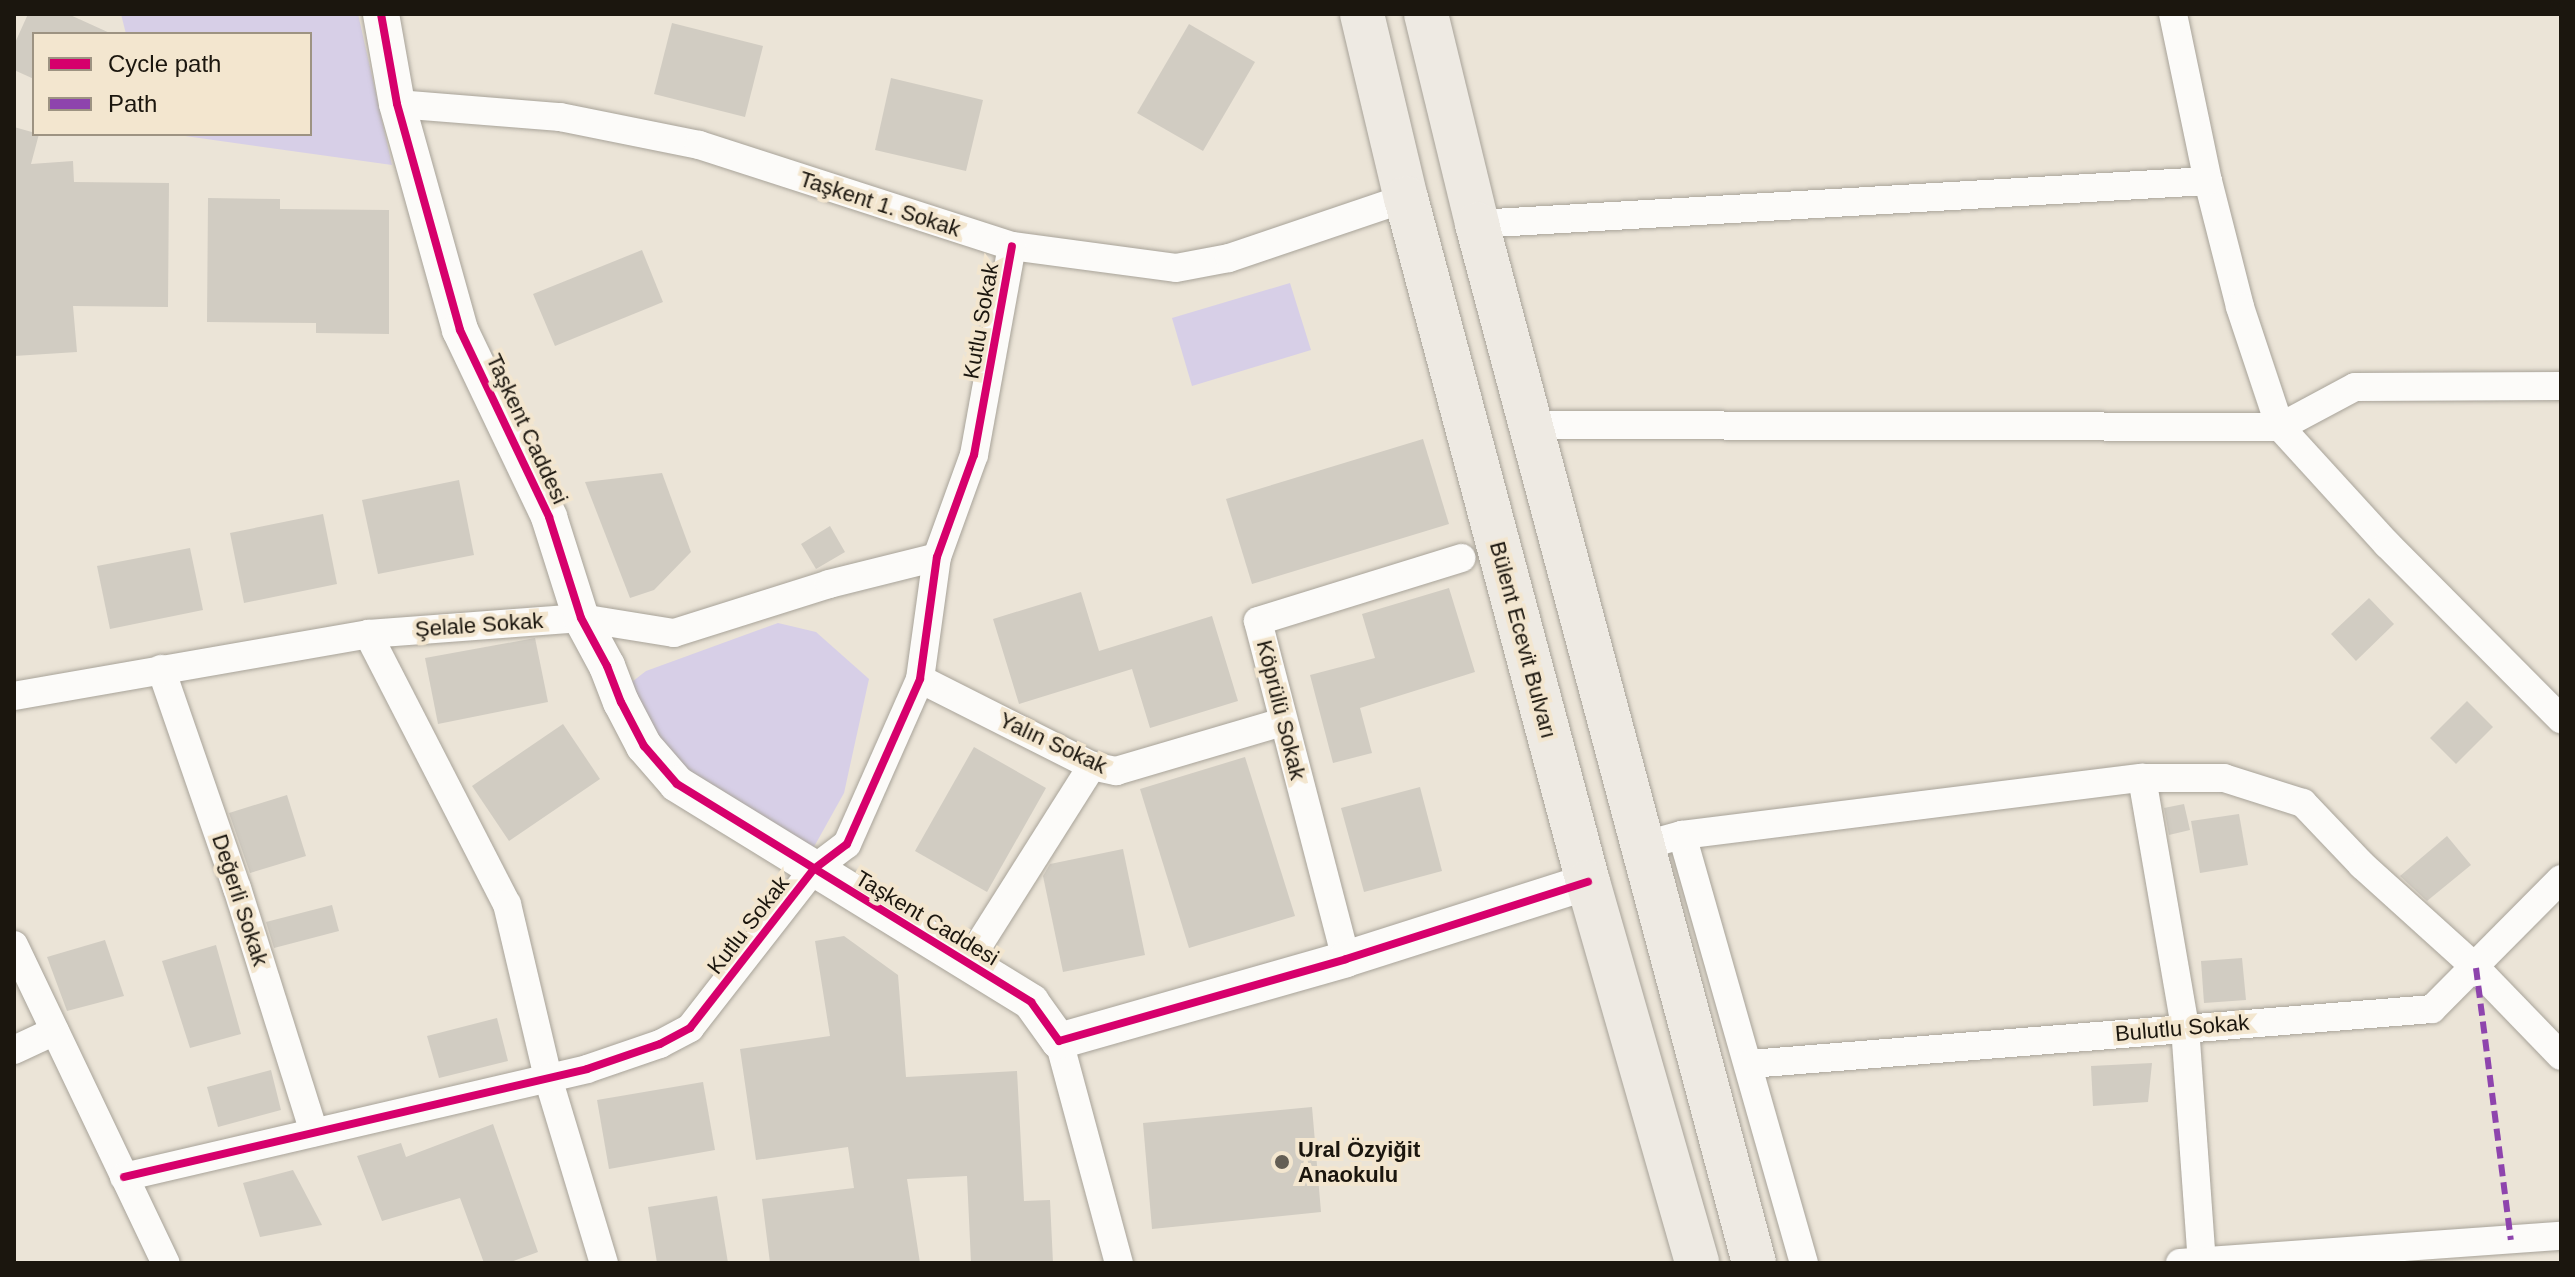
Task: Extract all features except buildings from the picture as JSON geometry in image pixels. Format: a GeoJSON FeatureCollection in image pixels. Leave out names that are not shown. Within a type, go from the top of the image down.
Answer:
{"type":"FeatureCollection","features":[{"type":"Feature","properties":{"kind":"main road","name":"Bülent Ecevit Bulvarı"},"geometry":{"type":"LineString","coordinates":[[1362,14],[1406,198],[1588,882],[1697,1263]]}},
{"type":"Feature","properties":{"kind":"main road"},"geometry":{"type":"LineString","coordinates":[[1426,14],[1530,425],[1662,840],[1754,1263]]}},
{"type":"Feature","properties":{"kind":"street","name":"Taşkent Caddesi"},"geometry":{"type":"LineString","coordinates":[[381,14],[397,104],[460,330],[549,517],[581,618],[644,746],[677,784],[1031,1002],[1059,1041]]}},
{"type":"Feature","properties":{"kind":"street"},"geometry":{"type":"LineString","coordinates":[[2173,14],[2208,181],[2240,307],[2280,427],[2387,544],[2561,719]]}},
{"type":"Feature","properties":{"kind":"street","name":"Taşkent 1. Sokak"},"geometry":{"type":"LineString","coordinates":[[397,104],[560,117],[699,145],[1012,246],[1176,268],[1229,258],[1406,198]]}},
{"type":"Feature","properties":{"kind":"street"},"geometry":{"type":"LineString","coordinates":[[1477,224],[2208,181]]}},
{"type":"Feature","properties":{"kind":"street","name":"Kutlu Sokak"},"geometry":{"type":"LineString","coordinates":[[124,1177],[548,1078],[660,1044],[690,1028],[814,869],[847,844],[920,679],[937,557],[974,455],[1012,246]]}},
{"type":"Feature","properties":{"kind":"street"},"geometry":{"type":"LineString","coordinates":[[1530,425],[2280,427],[2355,387],[2561,386]]}},
{"type":"Feature","properties":{"kind":"street","name":"Şelale Sokak"},"geometry":{"type":"LineString","coordinates":[[14,696],[368,634],[581,618],[674,633],[829,584],[937,557]]}},
{"type":"Feature","properties":{"kind":"street","name":"Köprülü Sokak"},"geometry":{"type":"LineString","coordinates":[[1346,959],[1258,621],[1461,558]]}},
{"type":"Feature","properties":{"kind":"street"},"geometry":{"type":"LineString","coordinates":[[368,634],[507,904],[548,1078],[604,1263]]}},
{"type":"Feature","properties":{"kind":"street","name":"Değerli Sokak"},"geometry":{"type":"LineString","coordinates":[[161,669],[237,888],[314,1132]]}},
{"type":"Feature","properties":{"kind":"street","name":"Yalın Sokak"},"geometry":{"type":"LineString","coordinates":[[920,679],[1092,766],[1116,771],[1283,722]]}},
{"type":"Feature","properties":{"kind":"street"},"geometry":{"type":"LineString","coordinates":[[968,962],[1092,766]]}},
{"type":"Feature","properties":{"kind":"street"},"geometry":{"type":"LineString","coordinates":[[2142,778],[2185,1027],[2191,1262],[2510,1251],[2561,1236]]}},
{"type":"Feature","properties":{"kind":"street"},"geometry":{"type":"LineString","coordinates":[[1804,1263],[1750,1064],[1662,840],[2142,778],[2224,778],[2303,803],[2362,865],[2476,968],[2561,1056]]}},
{"type":"Feature","properties":{"kind":"street","name":"Bulutlu Sokak"},"geometry":{"type":"LineString","coordinates":[[1750,1064],[2432,1009],[2561,879]]}},
{"type":"Feature","properties":{"kind":"street"},"geometry":{"type":"LineString","coordinates":[[1119,1263],[1059,1041],[1346,959],[1588,882]]}},
{"type":"Feature","properties":{"kind":"street"},"geometry":{"type":"LineString","coordinates":[[14,945],[166,1263]]}},
{"type":"Feature","properties":{"kind":"street"},"geometry":{"type":"LineString","coordinates":[[14,1050],[55,1031]]}},
{"type":"Feature","properties":{"kind":"shaded area"},"geometry":{"type":"Polygon","coordinates":[[[121,14],[358,14],[392,165],[185,136],[312,136],[312,32],[126,32],[121,14]]]}},
{"type":"Feature","properties":{"kind":"shaded area"},"geometry":{"type":"Polygon","coordinates":[[[1290,283],[1311,350],[1192,386],[1172,318],[1290,283]]]}},
{"type":"Feature","properties":{"kind":"shaded area"},"geometry":{"type":"Polygon","coordinates":[[[778,623],[816,632],[869,679],[844,793],[810,854],[682,778],[628,685],[646,671],[778,623]]]}},
{"type":"Feature","properties":{"kind":"marked path"},"geometry":{"type":"LineString","coordinates":[[2476,968],[2511,1240]]}},
{"type":"Feature","properties":{"kind":"cycle path"},"geometry":{"type":"LineString","coordinates":[[381,14],[397,104],[460,330],[549,517],[581,618],[607,666],[621,702],[644,746],[677,784],[1031,1002],[1059,1041],[1346,959],[1588,882]]}},
{"type":"Feature","properties":{"kind":"cycle path"},"geometry":{"type":"LineString","coordinates":[[124,1177],[587,1069],[660,1044],[690,1028],[814,869],[847,844],[920,679],[937,557],[974,455],[1012,246]]}},
{"type":"Feature","properties":{"kind":"place","name":"Ural Özyiğit Anaokulu"},"geometry":{"type":"Point","coordinates":[1282,1162]}}]}
